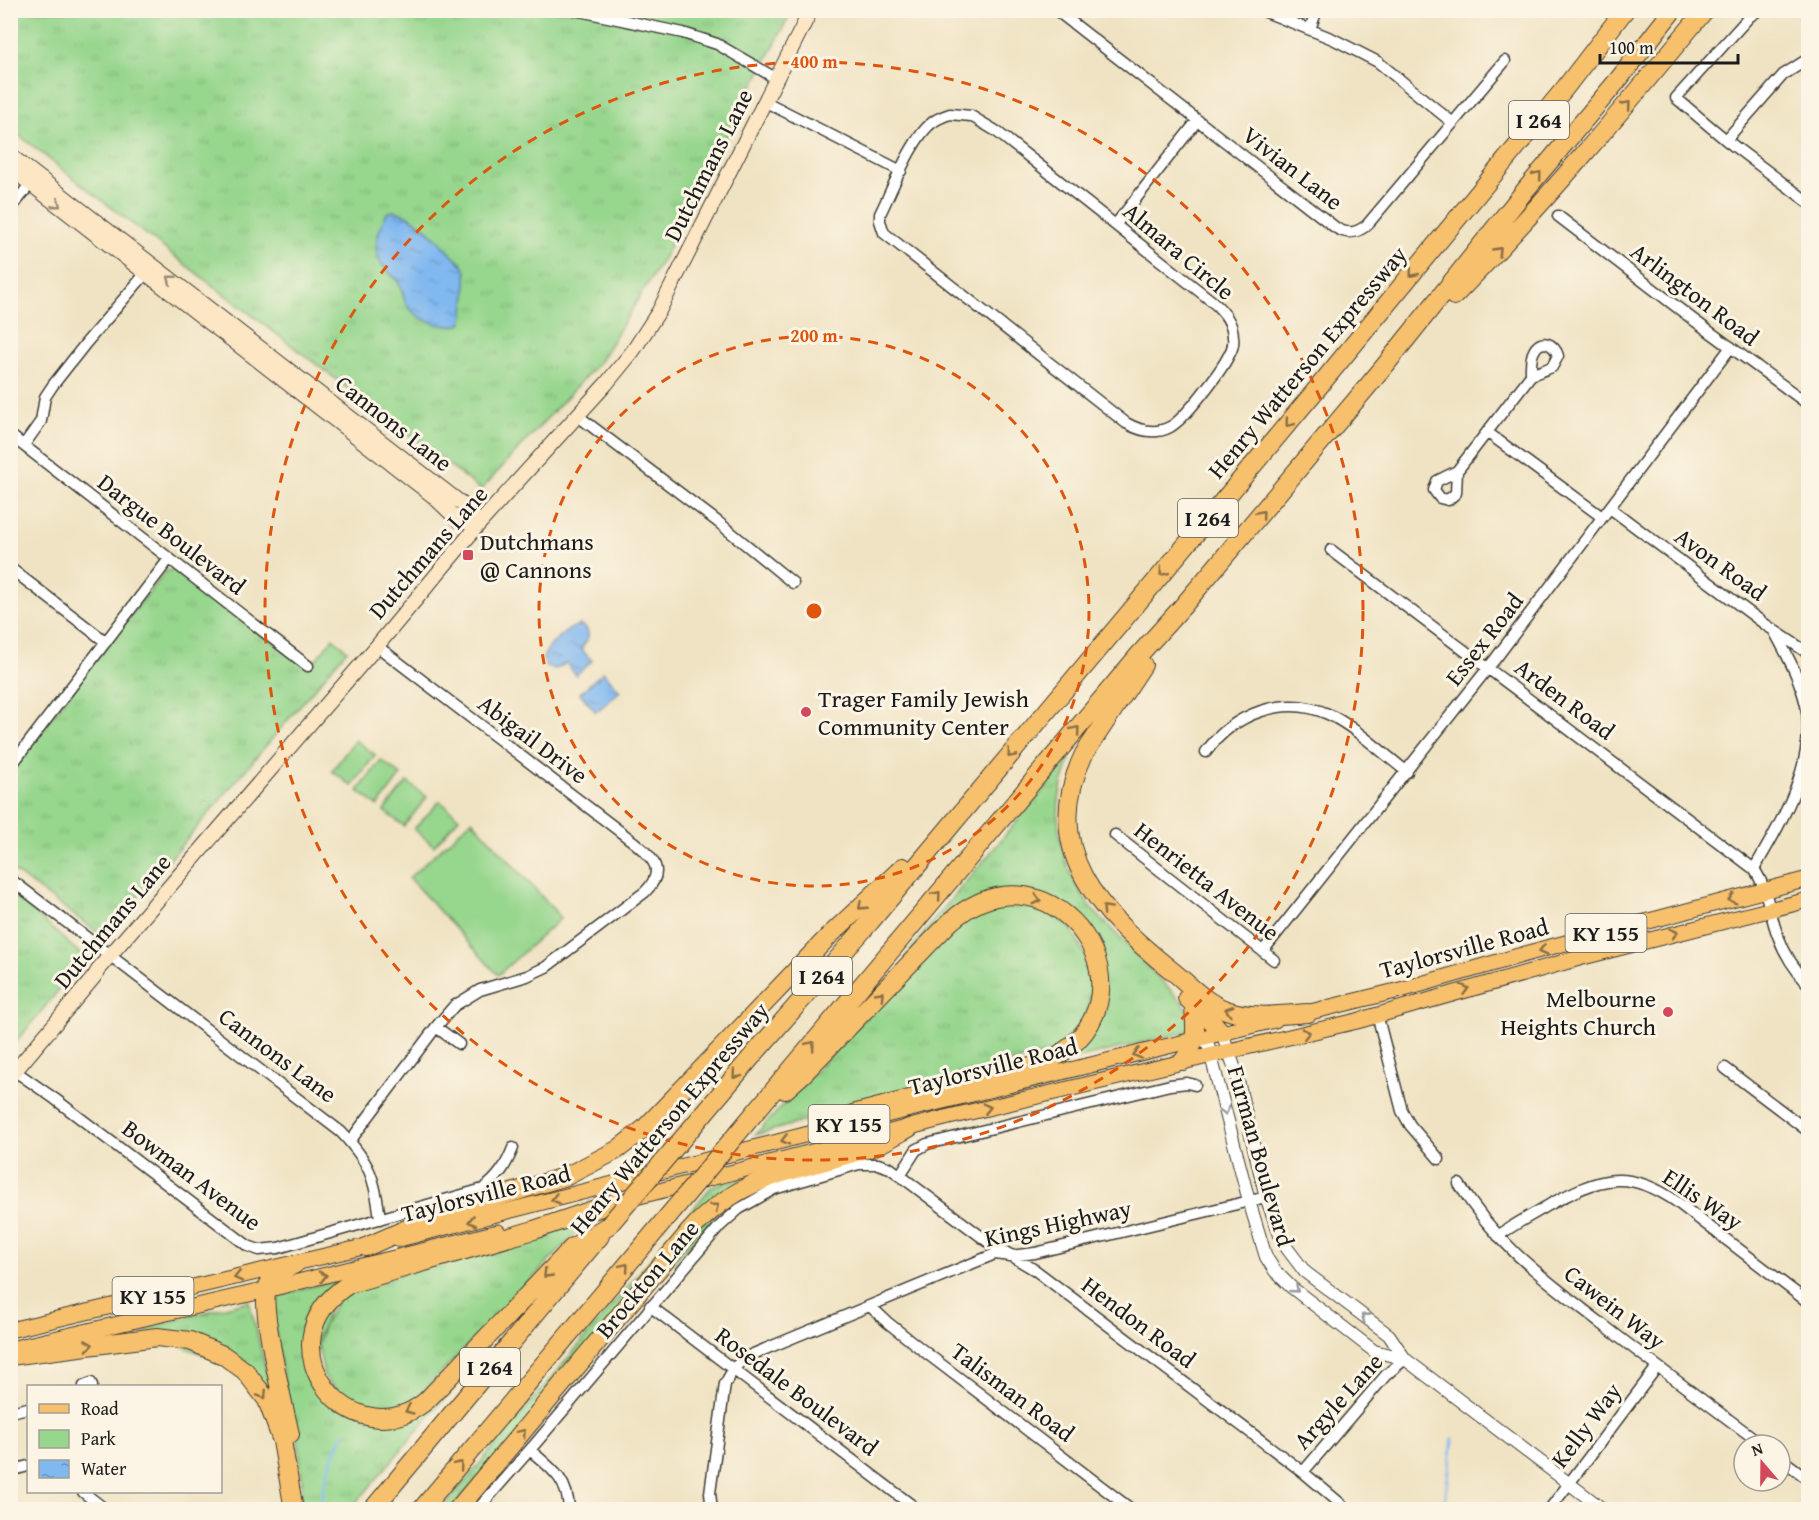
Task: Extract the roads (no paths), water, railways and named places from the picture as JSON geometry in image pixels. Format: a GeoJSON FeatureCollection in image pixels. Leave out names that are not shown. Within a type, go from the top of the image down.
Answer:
{"type":"FeatureCollection","features":[{"type":"Feature","properties":{"kind":"highway","name":"Henry Watterson Expressway"},"geometry":{"type":"LineString","coordinates":[[372,1509],[609,1225],[965,808],[1394,297],[1565,88],[1625,10]]}},
{"type":"Feature","properties":{"kind":"highway","name":"I 264"},"geometry":{"type":"LineString","coordinates":[[422,1509],[1138,656],[1183,606],[1383,368],[1673,10]]}},
{"type":"Feature","properties":{"kind":"highway"},"geometry":{"type":"LineString","coordinates":[[1383,368],[1513,236],[1589,150],[1705,10]]}},
{"type":"Feature","properties":{"kind":"highway"},"geometry":{"type":"LineString","coordinates":[[1183,606],[1084,754],[1077,770],[1067,818],[1071,846],[1086,883],[1106,910],[1148,951],[1201,996],[1223,1009],[1241,1014],[1267,1017],[1308,1013]]}},
{"type":"Feature","properties":{"kind":"highway"},"geometry":{"type":"LineString","coordinates":[[366,1247],[438,1215],[567,1176],[594,1164],[622,1146],[661,1112],[828,937],[965,808]]}},
{"type":"Feature","properties":{"kind":"highway"},"geometry":{"type":"LineString","coordinates":[[742,1128],[804,1073],[950,922],[965,910],[997,897],[1028,897],[1048,903],[1064,912],[1082,932],[1096,958],[1100,983],[1092,1019],[1084,1033],[1072,1046],[1042,1064],[853,1114],[824,1130]]}},
{"type":"Feature","properties":{"kind":"highway"},"geometry":{"type":"LineString","coordinates":[[1148,951],[1170,981],[1210,1019],[1207,1037],[1183,1061]]}},
{"type":"Feature","properties":{"kind":"highway"},"geometry":{"type":"LineString","coordinates":[[1194,1005],[1196,1028],[1207,1037]]}},
{"type":"Feature","properties":{"kind":"highway"},"geometry":{"type":"LineString","coordinates":[[457,1509],[690,1231],[713,1208],[752,1184],[781,1173],[874,1146],[909,1128]]}},
{"type":"Feature","properties":{"kind":"highway"},"geometry":{"type":"LineString","coordinates":[[609,1225],[572,1248],[421,1405],[391,1416],[363,1415],[348,1409],[339,1402],[326,1390],[320,1380],[311,1352],[315,1322],[333,1295],[349,1284],[534,1230],[616,1202]]}},
{"type":"Feature","properties":{"kind":"highway"},"geometry":{"type":"LineString","coordinates":[[290,1489],[293,1452],[267,1317],[266,1290],[275,1277],[295,1264]]}},
{"type":"Feature","properties":{"kind":"highway"},"geometry":{"type":"LineString","coordinates":[[10,1356],[157,1337],[180,1339],[212,1349],[245,1371],[267,1400],[282,1441],[294,1509]]}},
{"type":"Feature","properties":{"kind":"main road","name":"Dutchmans Lane"},"geometry":{"type":"LineString","coordinates":[[13,1074],[110,955],[478,525],[611,379],[646,334],[811,10]]}},
{"type":"Feature","properties":{"kind":"main road","name":"Cannons Lane"},"geometry":{"type":"LineString","coordinates":[[10,155],[34,180],[433,496],[458,520],[478,525]]}},
{"type":"Feature","properties":{"kind":"main road","name":"Cannons Lane"},"geometry":{"type":"LineString","coordinates":[[10,168],[34,180]]}},
{"type":"Feature","properties":{"kind":"main road","name":"Taylorsville Road"},"geometry":{"type":"LineString","coordinates":[[10,1330],[366,1247],[824,1130],[1404,989],[1809,879]]}},
{"type":"Feature","properties":{"kind":"main road","name":"Taylorsville Road"},"geometry":{"type":"LineString","coordinates":[[10,1349],[266,1290],[909,1128],[1357,1021],[1599,952],[1809,900]]}},
{"type":"Feature","properties":{"kind":"main road"},"geometry":{"type":"LineString","coordinates":[[33,1342],[94,1317],[97,1309]]}},
{"type":"Feature","properties":{"kind":"street"},"geometry":{"type":"LineString","coordinates":[[575,10],[683,33],[717,44],[777,79]]}},
{"type":"Feature","properties":{"kind":"street","name":"Vivian Lane"},"geometry":{"type":"LineString","coordinates":[[1056,10],[1336,228],[1347,233],[1354,233],[1367,225],[1505,61]]}},
{"type":"Feature","properties":{"kind":"street"},"geometry":{"type":"LineString","coordinates":[[1261,10],[1356,49],[1378,62],[1453,123]]}},
{"type":"Feature","properties":{"kind":"street"},"geometry":{"type":"LineString","coordinates":[[1310,29],[1317,10]]}},
{"type":"Feature","properties":{"kind":"street"},"geometry":{"type":"LineString","coordinates":[[1759,10],[1750,16],[1676,98],[1726,140],[1809,202]]}},
{"type":"Feature","properties":{"kind":"street"},"geometry":{"type":"LineString","coordinates":[[1726,140],[1783,75],[1809,59]]}},
{"type":"Feature","properties":{"kind":"street"},"geometry":{"type":"LineString","coordinates":[[766,102],[901,171]]}},
{"type":"Feature","properties":{"kind":"street","name":"Almara Circle"},"geometry":{"type":"LineString","coordinates":[[965,114],[980,120],[996,131],[1116,224],[1219,307],[1233,331],[1232,348],[1225,361],[1182,418],[1169,428],[1158,431],[1140,430],[1126,423],[884,233],[880,214],[922,133],[940,117],[965,114]]}},
{"type":"Feature","properties":{"kind":"street"},"geometry":{"type":"LineString","coordinates":[[1116,224],[1197,121]]}},
{"type":"Feature","properties":{"kind":"street"},"geometry":{"type":"LineString","coordinates":[[10,210],[34,180]]}},
{"type":"Feature","properties":{"kind":"street","name":"Arlington Road"},"geometry":{"type":"LineString","coordinates":[[1558,216],[1809,404]]}},
{"type":"Feature","properties":{"kind":"street"},"geometry":{"type":"LineString","coordinates":[[24,445],[41,421],[45,397],[53,385],[149,269]]}},
{"type":"Feature","properties":{"kind":"street","name":"Essex Road"},"geometry":{"type":"LineString","coordinates":[[1263,951],[1489,668],[1731,347]]}},
{"type":"Feature","properties":{"kind":"street"},"geometry":{"type":"LineString","coordinates":[[1457,471],[1532,375]]}},
{"type":"Feature","properties":{"kind":"street"},"geometry":{"type":"LineString","coordinates":[[578,416],[793,582]]}},
{"type":"Feature","properties":{"kind":"street"},"geometry":{"type":"LineString","coordinates":[[1488,433],[1602,518]]}},
{"type":"Feature","properties":{"kind":"street","name":"Dargue Boulevard"},"geometry":{"type":"LineString","coordinates":[[10,435],[308,666]]}},
{"type":"Feature","properties":{"kind":"street","name":"Avon Road"},"geometry":{"type":"LineString","coordinates":[[1610,508],[1773,629],[1809,653]]}},
{"type":"Feature","properties":{"kind":"street","name":"Arden Road"},"geometry":{"type":"LineString","coordinates":[[1331,550],[1754,869],[1761,879],[1777,935],[1786,955],[1796,971],[1809,984]]}},
{"type":"Feature","properties":{"kind":"street"},"geometry":{"type":"LineString","coordinates":[[10,767],[169,559]]}},
{"type":"Feature","properties":{"kind":"street"},"geometry":{"type":"LineString","coordinates":[[10,568],[106,642]]}},
{"type":"Feature","properties":{"kind":"street"},"geometry":{"type":"LineString","coordinates":[[1754,869],[1782,820],[1798,780],[1807,734],[1806,707],[1796,673],[1773,629]]}},
{"type":"Feature","properties":{"kind":"street","name":"Abigail Drive"},"geometry":{"type":"LineString","coordinates":[[376,646],[635,843],[651,857],[656,872],[655,880],[645,892],[555,961],[527,976],[470,994],[454,1006],[436,1027]]}},
{"type":"Feature","properties":{"kind":"street"},"geometry":{"type":"LineString","coordinates":[[1806,707],[1809,694]]}},
{"type":"Feature","properties":{"kind":"street"},"geometry":{"type":"LineString","coordinates":[[1206,752],[1221,734],[1247,716],[1266,709],[1299,707],[1317,710],[1335,717],[1407,772]]}},
{"type":"Feature","properties":{"kind":"street","name":"Henrietta Avenue"},"geometry":{"type":"LineString","coordinates":[[1115,834],[1274,960]]}},
{"type":"Feature","properties":{"kind":"street","name":"Cannons Lane"},"geometry":{"type":"LineString","coordinates":[[10,879],[333,1125],[362,1156],[374,1179],[380,1218]]}},
{"type":"Feature","properties":{"kind":"street"},"geometry":{"type":"LineString","coordinates":[[1377,1014],[1402,1111],[1410,1125],[1439,1159]]}},
{"type":"Feature","properties":{"kind":"street"},"geometry":{"type":"LineString","coordinates":[[350,1141],[436,1027],[459,1044]]}},
{"type":"Feature","properties":{"kind":"street","name":"Furman Boulevard"},"geometry":{"type":"LineString","coordinates":[[1207,1037],[1228,1051],[1235,1069],[1266,1197],[1278,1232],[1297,1263],[1317,1282],[1389,1335],[1405,1359],[1604,1509]]}},
{"type":"Feature","properties":{"kind":"street","name":"Furman Boulevard"},"geometry":{"type":"LineString","coordinates":[[1207,1037],[1249,1201],[1266,1257],[1275,1271],[1306,1299],[1374,1351],[1405,1359]]}},
{"type":"Feature","properties":{"kind":"street"},"geometry":{"type":"LineString","coordinates":[[1725,1068],[1809,1131]]}},
{"type":"Feature","properties":{"kind":"street","name":"Bowman Avenue"},"geometry":{"type":"LineString","coordinates":[[13,1074],[55,1099],[248,1245],[259,1250],[278,1248],[483,1189],[498,1176],[507,1164],[513,1148]]}},
{"type":"Feature","properties":{"kind":"street"},"geometry":{"type":"LineString","coordinates":[[900,1175],[916,1150],[927,1144],[1170,1084],[1195,1085]]}},
{"type":"Feature","properties":{"kind":"street","name":"Brockton Lane"},"geometry":{"type":"LineString","coordinates":[[477,1509],[530,1450],[650,1306],[720,1226],[739,1209],[763,1194],[789,1184],[860,1164],[878,1164],[900,1175]]}},
{"type":"Feature","properties":{"kind":"street","name":"Hendon Road"},"geometry":{"type":"LineString","coordinates":[[900,1175],[1010,1256],[1035,1270],[1303,1472],[1348,1509]]}},
{"type":"Feature","properties":{"kind":"street","name":"Ellis Way"},"geometry":{"type":"LineString","coordinates":[[1498,1236],[1590,1184],[1618,1180],[1639,1182],[1671,1198],[1809,1302]]}},
{"type":"Feature","properties":{"kind":"street","name":"Cawein Way"},"geometry":{"type":"LineString","coordinates":[[1459,1184],[1486,1224],[1528,1266],[1657,1367],[1747,1433]]}},
{"type":"Feature","properties":{"kind":"street","name":"Kings Highway"},"geometry":{"type":"LineString","coordinates":[[734,1368],[746,1357],[995,1254],[1010,1256],[1035,1253],[1266,1197]]}},
{"type":"Feature","properties":{"kind":"street","name":"Rosedale Boulevard"},"geometry":{"type":"LineString","coordinates":[[650,1306],[918,1509]]}},
{"type":"Feature","properties":{"kind":"street","name":"Talisman Road"},"geometry":{"type":"LineString","coordinates":[[870,1306],[925,1352],[1132,1509]]}},
{"type":"Feature","properties":{"kind":"street","name":"Argyle Lane"},"geometry":{"type":"LineString","coordinates":[[1303,1472],[1386,1376],[1405,1359]]}},
{"type":"Feature","properties":{"kind":"street","name":"Kelly Way"},"geometry":{"type":"LineString","coordinates":[[1549,1509],[1657,1367]]}},
{"type":"Feature","properties":{"kind":"street"},"geometry":{"type":"LineString","coordinates":[[712,1509],[710,1493],[725,1384],[734,1368]]}},
{"type":"Feature","properties":{"kind":"street"},"geometry":{"type":"LineString","coordinates":[[10,1412],[27,1408]]}},
{"type":"Feature","properties":{"kind":"street"},"geometry":{"type":"LineString","coordinates":[[530,1450],[556,1472],[565,1484],[569,1494],[569,1509]]}},
{"type":"Feature","properties":{"kind":"street"},"geometry":{"type":"LineString","coordinates":[[10,1471],[27,1466]]}},
{"type":"Feature","properties":{"kind":"street"},"geometry":{"type":"LineString","coordinates":[[1792,1467],[1809,1479]]}},
{"type":"Feature","properties":{"kind":"street"},"geometry":{"type":"LineString","coordinates":[[86,1493],[106,1509]]}},
{"type":"Feature","properties":{"kind":"water"},"geometry":{"type":"Polygon","coordinates":[[[395,211],[412,218],[427,229],[464,267],[466,288],[461,324],[446,326],[430,322],[415,313],[405,301],[399,283],[381,262],[377,254],[376,243],[387,213],[395,211]]]}},
{"type":"Feature","properties":{"kind":"water"},"geometry":{"type":"Polygon","coordinates":[[[580,625],[588,633],[581,649],[592,661],[576,675],[566,663],[556,669],[547,667],[543,659],[548,649],[564,633],[580,625]]]}},
{"type":"Feature","properties":{"kind":"water"},"geometry":{"type":"Polygon","coordinates":[[[603,672],[620,691],[596,712],[580,693],[603,672]]]}},
{"type":"Feature","properties":{"kind":"waterway"},"geometry":{"type":"LineString","coordinates":[[319,1510],[332,1460],[345,1432]]}},
{"type":"Feature","properties":{"kind":"waterway"},"geometry":{"type":"LineString","coordinates":[[1444,1510],[1453,1439]]}},
{"type":"Feature","properties":{"kind":"place","name":"Dutchmans @ Cannons"},"geometry":{"type":"Point","coordinates":[468,555]}},
{"type":"Feature","properties":{"kind":"place","name":"Trager Family Jewish Community Center"},"geometry":{"type":"Point","coordinates":[806,712]}},
{"type":"Feature","properties":{"kind":"place","name":"Melbourne Heights Church"},"geometry":{"type":"Point","coordinates":[1668,1012]}}]}
